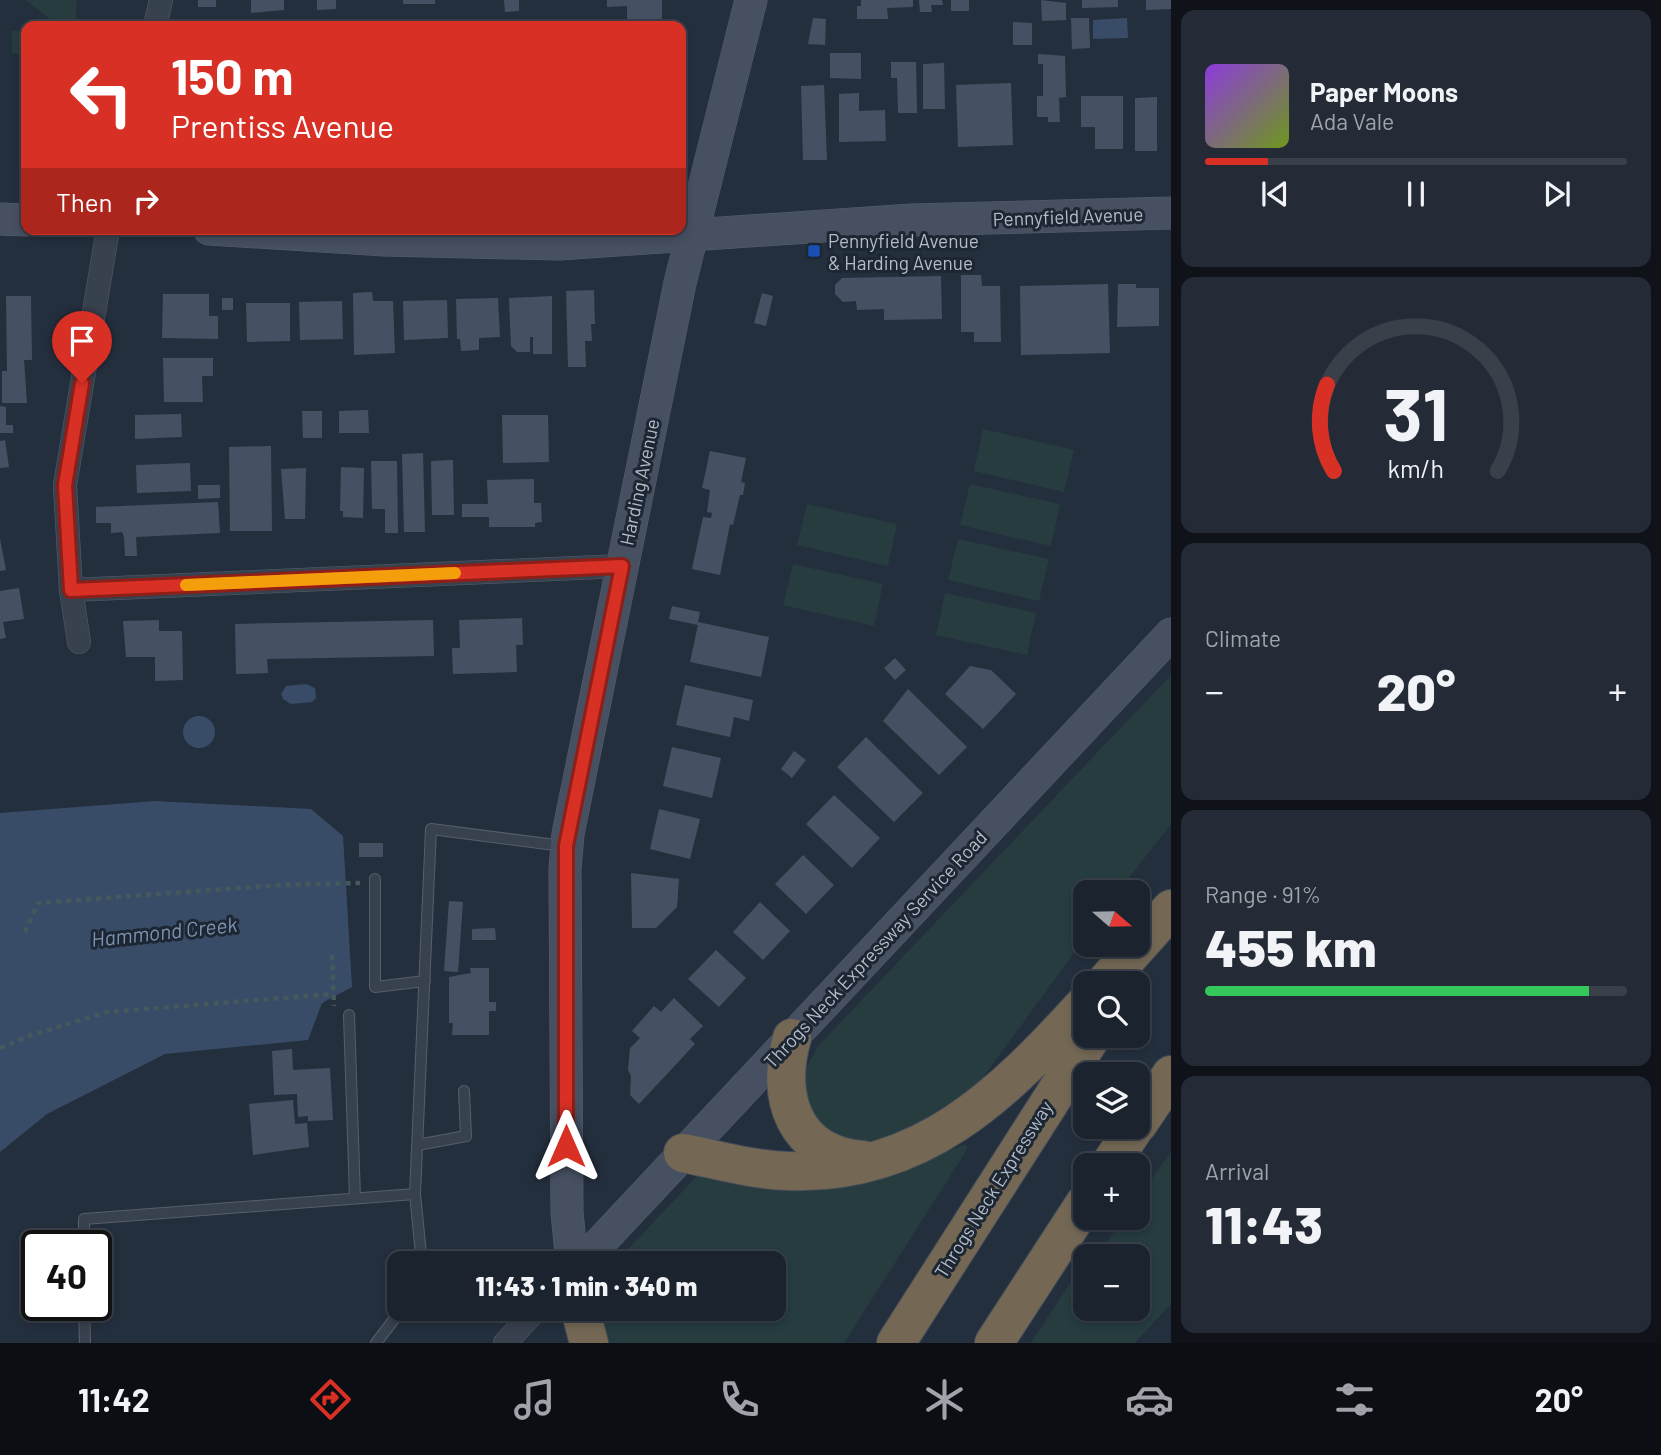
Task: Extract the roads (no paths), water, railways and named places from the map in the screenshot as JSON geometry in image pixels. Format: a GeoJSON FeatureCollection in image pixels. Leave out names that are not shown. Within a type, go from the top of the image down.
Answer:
{"type":"FeatureCollection","features":[{"type":"Feature","properties":{"kind":"highway"},"geometry":{"type":"LineString","coordinates":[[1116,971],[1171,909]]}},
{"type":"Feature","properties":{"kind":"highway"},"geometry":{"type":"LineString","coordinates":[[1139,971],[1171,928]]}},
{"type":"Feature","properties":{"kind":"highway"},"geometry":{"type":"LineString","coordinates":[[683,1153],[787,1171],[842,1167],[882,1158],[928,1140],[990,1100],[1021,1073],[1073,1017]]}},
{"type":"Feature","properties":{"kind":"highway"},"geometry":{"type":"LineString","coordinates":[[792,1038],[786,1065],[786,1091],[791,1112],[801,1129],[831,1153],[861,1160],[882,1158]]}},
{"type":"Feature","properties":{"kind":"highway"},"geometry":{"type":"LineString","coordinates":[[1150,1105],[1171,1075]]}},
{"type":"Feature","properties":{"kind":"highway","name":"Throgs Neck Expressway"},"geometry":{"type":"LineString","coordinates":[[896,1343],[1073,1090]]}},
{"type":"Feature","properties":{"kind":"highway"},"geometry":{"type":"LineString","coordinates":[[994,1343],[1073,1221]]}},
{"type":"Feature","properties":{"kind":"highway"},"geometry":{"type":"LineString","coordinates":[[583,1321],[589,1343]]}},
{"type":"Feature","properties":{"kind":"street"},"geometry":{"type":"LineString","coordinates":[[156,21],[161,0]]}},
{"type":"Feature","properties":{"kind":"street","name":"Harding Avenue"},"geometry":{"type":"LineString","coordinates":[[571,1251],[567,1201],[566,846],[691,235],[751,0]]}},
{"type":"Feature","properties":{"kind":"street","name":"Pennyfield Avenue"},"geometry":{"type":"LineString","coordinates":[[322,235],[491,244],[589,243],[934,219],[1171,213]]}},
{"type":"Feature","properties":{"kind":"street"},"geometry":{"type":"LineString","coordinates":[[0,219],[21,220]]}},
{"type":"Feature","properties":{"kind":"street"},"geometry":{"type":"LineString","coordinates":[[79,642],[71,590],[65,485],[107,235]]}},
{"type":"Feature","properties":{"kind":"street"},"geometry":{"type":"LineString","coordinates":[[71,590],[622,566]]}},
{"type":"Feature","properties":{"kind":"street","name":"Throgs Neck Expressway Service Road"},"geometry":{"type":"LineString","coordinates":[[592,1251],[1171,634]]}},
{"type":"Feature","properties":{"kind":"street"},"geometry":{"type":"LineString","coordinates":[[505,1343],[526,1321]]}},
{"type":"Feature","properties":{"kind":"lane"},"geometry":{"type":"LineString","coordinates":[[421,1251],[415,1194],[432,828],[566,846]]}},
{"type":"Feature","properties":{"kind":"lane"},"geometry":{"type":"LineString","coordinates":[[375,879],[375,987],[425,981]]}},
{"type":"Feature","properties":{"kind":"lane"},"geometry":{"type":"LineString","coordinates":[[349,1015],[355,1198]]}},
{"type":"Feature","properties":{"kind":"lane"},"geometry":{"type":"LineString","coordinates":[[417,1145],[466,1136],[464,1091]]}},
{"type":"Feature","properties":{"kind":"lane"},"geometry":{"type":"LineString","coordinates":[[84,1230],[84,1219],[415,1194]]}},
{"type":"Feature","properties":{"kind":"lane"},"geometry":{"type":"LineString","coordinates":[[85,1321],[85,1343]]}},
{"type":"Feature","properties":{"kind":"lane"},"geometry":{"type":"LineString","coordinates":[[376,1343],[393,1321]]}},
{"type":"Feature","properties":{"kind":"water"},"geometry":{"type":"Polygon","coordinates":[[[1127,18],[1128,38],[1093,39],[1093,20],[1127,18]]]}},
{"type":"Feature","properties":{"kind":"water"},"geometry":{"type":"Polygon","coordinates":[[[306,684],[315,688],[316,698],[312,702],[291,704],[283,699],[281,694],[286,686],[306,684]]]}},
{"type":"Feature","properties":{"kind":"water"},"geometry":{"type":"Polygon","coordinates":[[[199,716],[210,721],[215,732],[210,743],[199,748],[188,743],[183,732],[188,721],[199,716]]]}},
{"type":"Feature","properties":{"kind":"water","name":"Hammond Creek"},"geometry":{"type":"Polygon","coordinates":[[[155,801],[311,809],[343,836],[352,987],[322,1003],[308,1040],[165,1054],[47,1114],[0,1152],[0,813],[155,801]]]}},
{"type":"Feature","properties":{"kind":"place","name":"Pennyfield Avenue & Harding Avenue"},"geometry":{"type":"Point","coordinates":[814,251]}}]}
